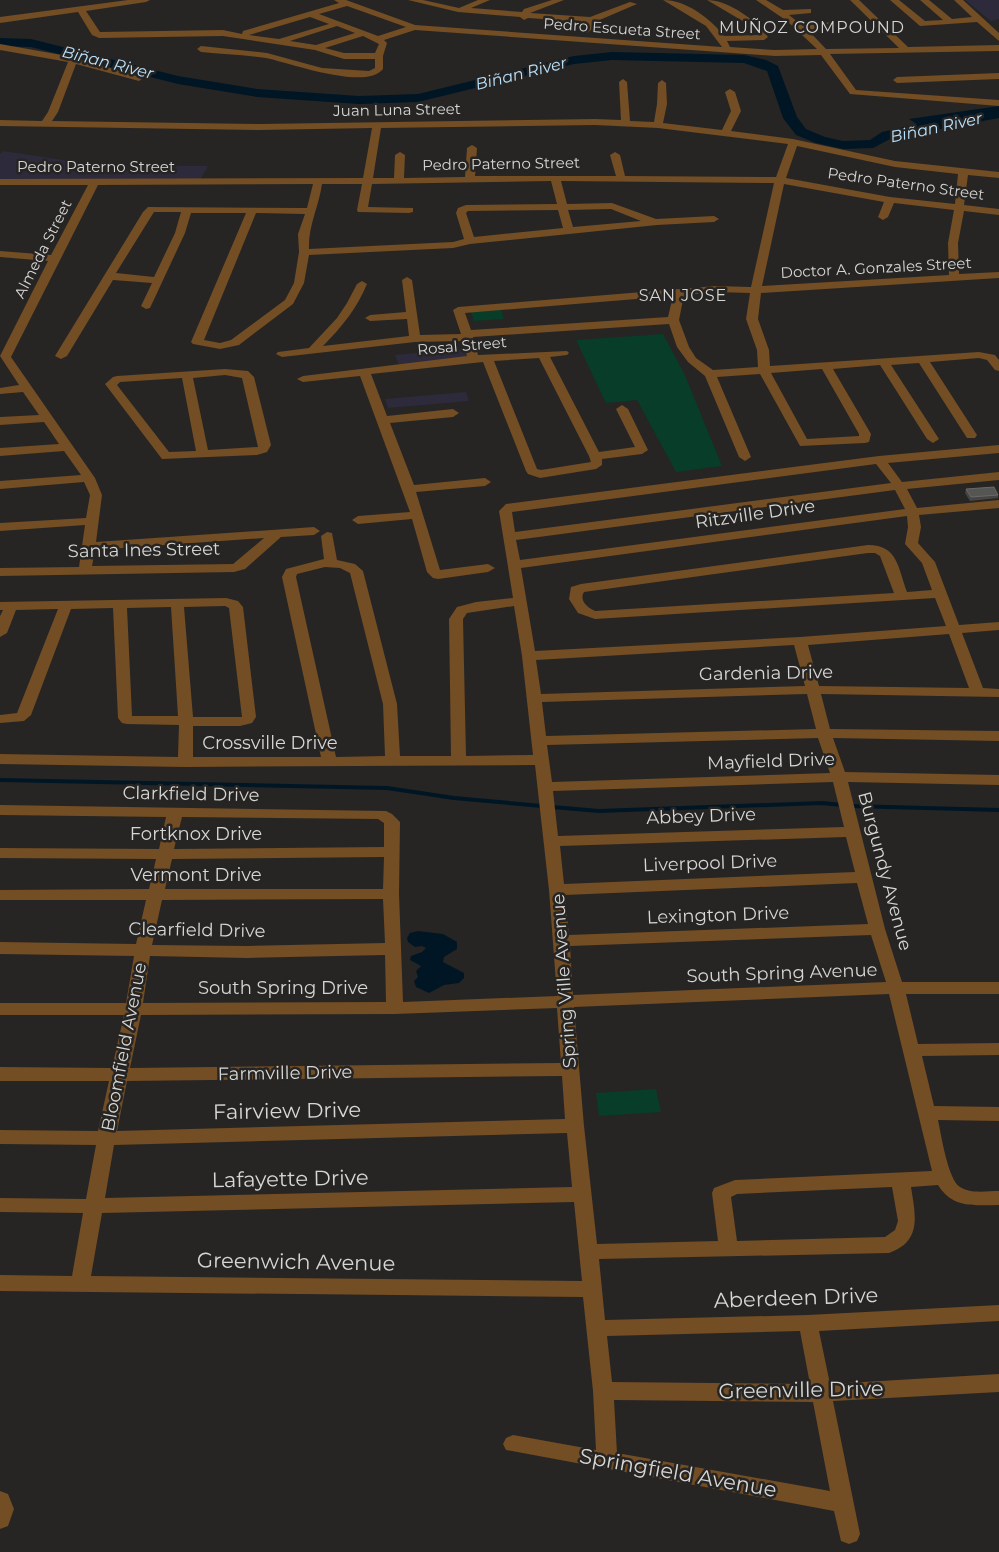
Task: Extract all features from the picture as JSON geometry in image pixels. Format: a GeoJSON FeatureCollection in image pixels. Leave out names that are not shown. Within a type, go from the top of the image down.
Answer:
{"type":"FeatureCollection","features":[{"type":"Feature","properties":{"kind":"street"},"geometry":{"type":"LineString","coordinates":[[0,20],[117,2],[146,0]]}},
{"type":"Feature","properties":{"kind":"street"},"geometry":{"type":"LineString","coordinates":[[415,0],[458,10],[524,17],[591,20],[630,5],[617,3]]}},
{"type":"Feature","properties":{"kind":"street"},"geometry":{"type":"LineString","coordinates":[[458,10],[486,0]]}},
{"type":"Feature","properties":{"kind":"street"},"geometry":{"type":"LineString","coordinates":[[524,17],[527,11],[560,0]]}},
{"type":"Feature","properties":{"kind":"street"},"geometry":{"type":"LineString","coordinates":[[667,0],[690,11],[711,25],[723,39],[728,50]]}},
{"type":"Feature","properties":{"kind":"street"},"geometry":{"type":"LineString","coordinates":[[711,0],[754,24],[764,37],[723,39]]}},
{"type":"Feature","properties":{"kind":"street"},"geometry":{"type":"LineString","coordinates":[[760,0],[802,28],[827,53],[858,102]]}},
{"type":"Feature","properties":{"kind":"street"},"geometry":{"type":"LineString","coordinates":[[854,0],[906,50]]}},
{"type":"Feature","properties":{"kind":"street"},"geometry":{"type":"LineString","coordinates":[[894,0],[923,24],[979,19]]}},
{"type":"Feature","properties":{"kind":"street"},"geometry":{"type":"LineString","coordinates":[[924,0],[951,22]]}},
{"type":"Feature","properties":{"kind":"street"},"geometry":{"type":"LineString","coordinates":[[958,0],[999,38]]}},
{"type":"Feature","properties":{"kind":"street"},"geometry":{"type":"LineString","coordinates":[[242,34],[311,14],[345,1]]}},
{"type":"Feature","properties":{"kind":"street","name":"Pedro Escueta Street"},"geometry":{"type":"LineString","coordinates":[[345,1],[414,27],[582,40],[775,53],[999,48]]}},
{"type":"Feature","properties":{"kind":"street"},"geometry":{"type":"LineString","coordinates":[[81,9],[95,33],[99,34],[207,32],[242,34],[316,48],[344,56],[379,56]]}},
{"type":"Feature","properties":{"kind":"street"},"geometry":{"type":"LineString","coordinates":[[782,13],[808,11]]}},
{"type":"Feature","properties":{"kind":"street"},"geometry":{"type":"LineString","coordinates":[[200,48],[268,56],[322,72],[376,72],[379,69],[382,43],[378,39],[311,14]]}},
{"type":"Feature","properties":{"kind":"street"},"geometry":{"type":"LineString","coordinates":[[582,40],[591,20]]}},
{"type":"Feature","properties":{"kind":"street"},"geometry":{"type":"LineString","coordinates":[[868,21],[878,21]]}},
{"type":"Feature","properties":{"kind":"street"},"geometry":{"type":"LineString","coordinates":[[802,28],[835,23]]}},
{"type":"Feature","properties":{"kind":"street"},"geometry":{"type":"LineString","coordinates":[[280,41],[336,24]]}},
{"type":"Feature","properties":{"kind":"street"},"geometry":{"type":"LineString","coordinates":[[378,39],[414,27]]}},
{"type":"Feature","properties":{"kind":"street"},"geometry":{"type":"LineString","coordinates":[[316,48],[361,34]]}},
{"type":"Feature","properties":{"kind":"street"},"geometry":{"type":"LineString","coordinates":[[0,48],[73,60],[139,78]]}},
{"type":"Feature","properties":{"kind":"street"},"geometry":{"type":"LineString","coordinates":[[45,124],[53,112],[73,60]]}},
{"type":"Feature","properties":{"kind":"street"},"geometry":{"type":"LineString","coordinates":[[896,80],[999,76]]}},
{"type":"Feature","properties":{"kind":"street"},"geometry":{"type":"LineString","coordinates":[[623,82],[626,123]]}},
{"type":"Feature","properties":{"kind":"street"},"geometry":{"type":"LineString","coordinates":[[658,125],[662,104],[662,83]]}},
{"type":"Feature","properties":{"kind":"street"},"geometry":{"type":"LineString","coordinates":[[725,133],[736,111],[730,92]]}},
{"type":"Feature","properties":{"kind":"street"},"geometry":{"type":"LineString","coordinates":[[853,92],[999,104]]}},
{"type":"Feature","properties":{"kind":"street","name":"Juan Luna Street"},"geometry":{"type":"LineString","coordinates":[[0,123],[260,127],[626,123],[658,125],[793,142],[895,164],[999,175]]}},
{"type":"Feature","properties":{"kind":"street"},"geometry":{"type":"LineString","coordinates":[[377,125],[362,210],[409,210]]}},
{"type":"Feature","properties":{"kind":"street"},"geometry":{"type":"LineString","coordinates":[[793,142],[780,180],[756,290],[752,319],[763,350],[764,370],[804,443],[865,439],[865,434],[826,366]]}},
{"type":"Feature","properties":{"kind":"street"},"geometry":{"type":"LineString","coordinates":[[470,178],[472,148]]}},
{"type":"Feature","properties":{"kind":"street"},"geometry":{"type":"LineString","coordinates":[[399,181],[400,155]]}},
{"type":"Feature","properties":{"kind":"street"},"geometry":{"type":"LineString","coordinates":[[615,155],[621,178]]}},
{"type":"Feature","properties":{"kind":"street"},"geometry":{"type":"LineString","coordinates":[[954,278],[953,243],[963,172]]}},
{"type":"Feature","properties":{"kind":"street","name":"Pedro Paterno Street"},"geometry":{"type":"LineString","coordinates":[[0,182],[399,181],[470,178],[780,180],[890,200],[999,212]]}},
{"type":"Feature","properties":{"kind":"street"},"geometry":{"type":"LineString","coordinates":[[555,178],[569,232]]}},
{"type":"Feature","properties":{"kind":"street"},"geometry":{"type":"LineString","coordinates":[[252,212],[197,342],[222,359],[244,374],[248,377],[265,445],[263,449],[257,451],[166,456],[111,384],[117,379],[187,375],[222,359],[235,343],[289,302],[300,283],[304,252],[303,234],[315,200],[318,181]]}},
{"type":"Feature","properties":{"kind":"street","name":"Almeda Street"},"geometry":{"type":"LineString","coordinates":[[2,357],[56,259],[94,182]]}},
{"type":"Feature","properties":{"kind":"street"},"geometry":{"type":"LineString","coordinates":[[883,217],[890,200]]}},
{"type":"Feature","properties":{"kind":"street"},"geometry":{"type":"LineString","coordinates":[[470,241],[461,213],[466,208],[612,206],[657,222]]}},
{"type":"Feature","properties":{"kind":"street"},"geometry":{"type":"LineString","coordinates":[[61,356],[148,212],[160,208],[252,212],[310,211]]}},
{"type":"Feature","properties":{"kind":"street"},"geometry":{"type":"LineString","coordinates":[[146,306],[180,233],[184,222],[183,218],[188,210]]}},
{"type":"Feature","properties":{"kind":"street"},"geometry":{"type":"LineString","coordinates":[[304,252],[453,245],[470,241],[657,222],[714,219]]}},
{"type":"Feature","properties":{"kind":"street"},"geometry":{"type":"LineString","coordinates":[[0,254],[56,259]]}},
{"type":"Feature","properties":{"kind":"street"},"geometry":{"type":"LineString","coordinates":[[108,276],[158,280]]}},
{"type":"Feature","properties":{"kind":"street","name":"Doctor A. Gonzales Street"},"geometry":{"type":"LineString","coordinates":[[468,336],[458,310],[716,289],[756,290],[999,276]]}},
{"type":"Feature","properties":{"kind":"street"},"geometry":{"type":"LineString","coordinates":[[407,280],[415,339]]}},
{"type":"Feature","properties":{"kind":"street"},"geometry":{"type":"LineString","coordinates":[[312,351],[347,314],[362,284]]}},
{"type":"Feature","properties":{"kind":"street"},"geometry":{"type":"LineString","coordinates":[[679,292],[673,320],[683,347],[692,360],[710,374],[746,457]]}},
{"type":"Feature","properties":{"kind":"street"},"geometry":{"type":"LineString","coordinates":[[370,318],[412,315]]}},
{"type":"Feature","properties":{"kind":"street"},"geometry":{"type":"LineString","coordinates":[[282,354],[415,339],[673,320]]}},
{"type":"Feature","properties":{"kind":"street"},"geometry":{"type":"LineString","coordinates":[[468,336],[474,359]]}},
{"type":"Feature","properties":{"kind":"street"},"geometry":{"type":"LineString","coordinates":[[487,358],[532,471],[540,474],[590,466],[597,463],[543,354]]}},
{"type":"Feature","properties":{"kind":"street","name":"Rosal Street"},"geometry":{"type":"LineString","coordinates":[[303,379],[474,359],[563,354]]}},
{"type":"Feature","properties":{"kind":"street"},"geometry":{"type":"LineString","coordinates":[[710,374],[986,355],[991,357],[999,368]]}},
{"type":"Feature","properties":{"kind":"street"},"geometry":{"type":"LineString","coordinates":[[2,357],[27,388],[89,478],[96,495],[85,570]]}},
{"type":"Feature","properties":{"kind":"street"},"geometry":{"type":"LineString","coordinates":[[923,360],[971,435]]}},
{"type":"Feature","properties":{"kind":"street"},"geometry":{"type":"LineString","coordinates":[[884,362],[933,440]]}},
{"type":"Feature","properties":{"kind":"street"},"geometry":{"type":"LineString","coordinates":[[364,371],[409,489],[436,574],[488,568]]}},
{"type":"Feature","properties":{"kind":"street"},"geometry":{"type":"LineString","coordinates":[[187,375],[203,453]]}},
{"type":"Feature","properties":{"kind":"street"},"geometry":{"type":"LineString","coordinates":[[0,391],[27,388]]}},
{"type":"Feature","properties":{"kind":"street"},"geometry":{"type":"LineString","coordinates":[[595,456],[642,450],[622,409]]}},
{"type":"Feature","properties":{"kind":"street"},"geometry":{"type":"LineString","coordinates":[[383,420],[453,413]]}},
{"type":"Feature","properties":{"kind":"street"},"geometry":{"type":"LineString","coordinates":[[0,421],[47,418]]}},
{"type":"Feature","properties":{"kind":"street"},"geometry":{"type":"LineString","coordinates":[[0,452],[67,448]]}},
{"type":"Feature","properties":{"kind":"street"},"geometry":{"type":"LineString","coordinates":[[880,460],[999,449]]}},
{"type":"Feature","properties":{"kind":"street"},"geometry":{"type":"LineString","coordinates":[[880,460],[900,486],[912,512],[915,527],[911,544],[928,562],[978,693]]}},
{"type":"Feature","properties":{"kind":"street","name":"Spring Ville Avenue"},"geometry":{"type":"LineString","coordinates":[[607,1460],[603,1391],[575,1126],[560,941],[558,890],[544,793],[529,656],[516,565],[505,511],[510,507],[880,460]]}},
{"type":"Feature","properties":{"kind":"street"},"geometry":{"type":"LineString","coordinates":[[509,537],[900,486],[999,476]]}},
{"type":"Feature","properties":{"kind":"street"},"geometry":{"type":"LineString","coordinates":[[0,485],[89,478]]}},
{"type":"Feature","properties":{"kind":"street"},"geometry":{"type":"LineString","coordinates":[[409,489],[484,482]]}},
{"type":"Feature","properties":{"kind":"street","name":"Ritzville Drive"},"geometry":{"type":"LineString","coordinates":[[516,565],[912,512],[999,504]]}},
{"type":"Feature","properties":{"kind":"street"},"geometry":{"type":"LineString","coordinates":[[358,520],[417,515]]}},
{"type":"Feature","properties":{"kind":"street"},"geometry":{"type":"LineString","coordinates":[[0,527],[92,520]]}},
{"type":"Feature","properties":{"kind":"street"},"geometry":{"type":"LineString","coordinates":[[89,546],[277,534],[320,534],[331,563]]}},
{"type":"Feature","properties":{"kind":"street","name":"Santa Ines Street"},"geometry":{"type":"LineString","coordinates":[[0,572],[234,568],[240,566],[277,534]]}},
{"type":"Feature","properties":{"kind":"street"},"geometry":{"type":"LineString","coordinates":[[902,596],[886,554],[878,549],[581,588],[576,590],[575,594],[578,604],[584,612],[595,615],[939,594]]}},
{"type":"Feature","properties":{"kind":"street"},"geometry":{"type":"LineString","coordinates":[[330,762],[289,577],[291,572],[298,569],[331,563],[343,563],[351,566],[356,571],[390,704],[393,760]]}},
{"type":"Feature","properties":{"kind":"street"},"geometry":{"type":"LineString","coordinates":[[459,761],[456,619],[462,610],[476,606],[520,601]]}},
{"type":"Feature","properties":{"kind":"street"},"geometry":{"type":"LineString","coordinates":[[0,633],[5,606],[226,602],[233,604],[236,607],[249,716],[247,720],[240,722],[186,722],[131,721],[125,718],[120,604]]}},
{"type":"Feature","properties":{"kind":"street"},"geometry":{"type":"LineString","coordinates":[[176,603],[186,722],[185,762]]}},
{"type":"Feature","properties":{"kind":"street"},"geometry":{"type":"LineString","coordinates":[[0,719],[22,718],[24,715],[66,605]]}},
{"type":"Feature","properties":{"kind":"street"},"geometry":{"type":"LineString","coordinates":[[529,656],[999,626]]}},
{"type":"Feature","properties":{"kind":"street","name":"Burgundy Avenue"},"geometry":{"type":"LineString","coordinates":[[800,640],[812,690],[839,777],[878,929],[896,988],[943,1178]]}},
{"type":"Feature","properties":{"kind":"street","name":"Gardenia Drive"},"geometry":{"type":"LineString","coordinates":[[534,698],[812,690],[999,693]]}},
{"type":"Feature","properties":{"kind":"street"},"geometry":{"type":"LineString","coordinates":[[538,741],[824,733],[999,736]]}},
{"type":"Feature","properties":{"kind":"street","name":"Crossville Drive"},"geometry":{"type":"LineString","coordinates":[[0,759],[185,762],[541,760]]}},
{"type":"Feature","properties":{"kind":"street","name":"Mayfield Drive"},"geometry":{"type":"LineString","coordinates":[[544,793],[839,777],[999,780]]}},
{"type":"Feature","properties":{"kind":"street","name":"Clarkfield Drive"},"geometry":{"type":"LineString","coordinates":[[0,810],[381,814],[387,816],[392,822],[392,852]]}},
{"type":"Feature","properties":{"kind":"street","name":"Bloomfield Avenue"},"geometry":{"type":"LineString","coordinates":[[80,1284],[106,1138],[134,1009],[143,948],[175,813]]}},
{"type":"Feature","properties":{"kind":"street","name":"Abbey Drive"},"geometry":{"type":"LineString","coordinates":[[551,840],[853,832]]}},
{"type":"Feature","properties":{"kind":"street","name":"Fortknox Drive"},"geometry":{"type":"LineString","coordinates":[[0,852],[165,854],[392,852]]}},
{"type":"Feature","properties":{"kind":"street"},"geometry":{"type":"LineString","coordinates":[[392,852],[392,948],[395,1008]]}},
{"type":"Feature","properties":{"kind":"street","name":"Liverpool Drive"},"geometry":{"type":"LineString","coordinates":[[558,890],[864,877]]}},
{"type":"Feature","properties":{"kind":"street","name":"Vermont Drive"},"geometry":{"type":"LineString","coordinates":[[0,895],[391,894]]}},
{"type":"Feature","properties":{"kind":"street","name":"Lexington Drive"},"geometry":{"type":"LineString","coordinates":[[560,941],[878,929]]}},
{"type":"Feature","properties":{"kind":"street","name":"Clearfield Drive"},"geometry":{"type":"LineString","coordinates":[[0,948],[143,948],[247,952],[392,948]]}},
{"type":"Feature","properties":{"kind":"street","name":"South Spring Avenue"},"geometry":{"type":"LineString","coordinates":[[566,1001],[896,988],[999,988]]}},
{"type":"Feature","properties":{"kind":"street","name":"South Spring Drive"},"geometry":{"type":"LineString","coordinates":[[0,1009],[395,1008],[566,1001]]}},
{"type":"Feature","properties":{"kind":"street"},"geometry":{"type":"LineString","coordinates":[[911,1050],[999,1049]]}},
{"type":"Feature","properties":{"kind":"street","name":"Farmville Drive"},"geometry":{"type":"LineString","coordinates":[[0,1074],[119,1075],[571,1069]]}},
{"type":"Feature","properties":{"kind":"street"},"geometry":{"type":"LineString","coordinates":[[928,1113],[999,1114]]}},
{"type":"Feature","properties":{"kind":"street","name":"Fairview Drive"},"geometry":{"type":"LineString","coordinates":[[0,1137],[106,1138],[575,1126]]}},
{"type":"Feature","properties":{"kind":"street"},"geometry":{"type":"LineString","coordinates":[[728,1250],[722,1193],[735,1187],[943,1178],[952,1192],[968,1198],[999,1198]]}},
{"type":"Feature","properties":{"kind":"street"},"geometry":{"type":"LineString","coordinates":[[588,1252],[889,1245],[903,1234],[907,1221],[900,1180]]}},
{"type":"Feature","properties":{"kind":"street","name":"Lafayette Drive"},"geometry":{"type":"LineString","coordinates":[[0,1206],[93,1206],[582,1194]]}},
{"type":"Feature","properties":{"kind":"street","name":"Greenwich Avenue"},"geometry":{"type":"LineString","coordinates":[[0,1283],[592,1289]]}},
{"type":"Feature","properties":{"kind":"street","name":"Aberdeen Drive"},"geometry":{"type":"LineString","coordinates":[[596,1328],[808,1323],[999,1313]]}},
{"type":"Feature","properties":{"kind":"street"},"geometry":{"type":"LineString","coordinates":[[808,1323],[850,1534]]}},
{"type":"Feature","properties":{"kind":"street","name":"Greenville Drive"},"geometry":{"type":"LineString","coordinates":[[603,1391],[822,1393],[999,1383]]}},
{"type":"Feature","properties":{"kind":"street","name":"Springfield Avenue"},"geometry":{"type":"LineString","coordinates":[[513,1444],[843,1503]]}},
{"type":"Feature","properties":{"kind":"street"},"geometry":{"type":"LineString","coordinates":[[0,1501],[3,1509],[0,1519]]}},
{"type":"Feature","properties":{"kind":"shaded area"},"geometry":{"type":"Polygon","coordinates":[[[965,0],[999,0],[999,19],[991,21],[965,0]]]}},
{"type":"Feature","properties":{"kind":"shaded area"},"geometry":{"type":"Polygon","coordinates":[[[3,151],[144,172],[169,172],[177,166],[208,166],[200,180],[0,180],[0,154],[3,151]]]}},
{"type":"Feature","properties":{"kind":"shaded area"},"geometry":{"type":"Polygon","coordinates":[[[467,348],[470,358],[399,365],[395,355],[467,348]]]}},
{"type":"Feature","properties":{"kind":"shaded area"},"geometry":{"type":"Polygon","coordinates":[[[466,392],[469,401],[388,408],[385,399],[466,392]]]}},
{"type":"Feature","properties":{"kind":"green space"},"geometry":{"type":"Polygon","coordinates":[[[501,310],[504,319],[474,321],[471,312],[501,310]]]}},
{"type":"Feature","properties":{"kind":"green space"},"geometry":{"type":"Polygon","coordinates":[[[663,334],[684,373],[722,466],[676,472],[637,400],[606,403],[576,340],[663,334]]]}},
{"type":"Feature","properties":{"kind":"green space"},"geometry":{"type":"Polygon","coordinates":[[[656,1089],[661,1112],[599,1116],[596,1093],[656,1089]]]}},
{"type":"Feature","properties":{"kind":"water"},"geometry":{"type":"Polygon","coordinates":[[[999,106],[999,115],[921,129],[921,127],[909,119],[999,106]]]}},
{"type":"Feature","properties":{"kind":"water"},"geometry":{"type":"Polygon","coordinates":[[[418,931],[443,934],[457,942],[457,949],[444,957],[443,962],[464,973],[464,978],[459,983],[444,985],[429,993],[416,987],[414,981],[418,977],[416,971],[421,966],[410,960],[411,956],[422,952],[426,948],[422,946],[415,947],[408,942],[407,938],[410,933],[418,931]]]}},
{"type":"Feature","properties":{"kind":"building"},"geometry":{"type":"Polygon","coordinates":[[[994,487],[998,495],[971,497],[966,489],[994,487]]]}},
{"type":"Feature","properties":{"kind":"waterway","name":"Biñan River"},"geometry":{"type":"LineString","coordinates":[[0,42],[31,43],[178,80],[257,93],[359,100],[418,98],[574,60],[612,56],[744,59],[761,63],[773,69],[790,118],[801,132],[821,140],[843,145],[873,144],[887,135],[921,127],[999,114]]}},
{"type":"Feature","properties":{"kind":"waterway"},"geometry":{"type":"LineString","coordinates":[[0,780],[387,788],[454,798],[542,806]]}},
{"type":"Feature","properties":{"kind":"waterway"},"geometry":{"type":"LineString","coordinates":[[552,807],[599,811],[822,803],[842,805]]}},
{"type":"Feature","properties":{"kind":"waterway"},"geometry":{"type":"LineString","coordinates":[[851,806],[999,810]]}},
{"type":"Feature","properties":{"kind":"district","name":"MUÑOZ COMPOUND"},"geometry":{"type":"Point","coordinates":[812,27]}},
{"type":"Feature","properties":{"kind":"district","name":"SAN JOSE"},"geometry":{"type":"Point","coordinates":[683,295]}}]}
